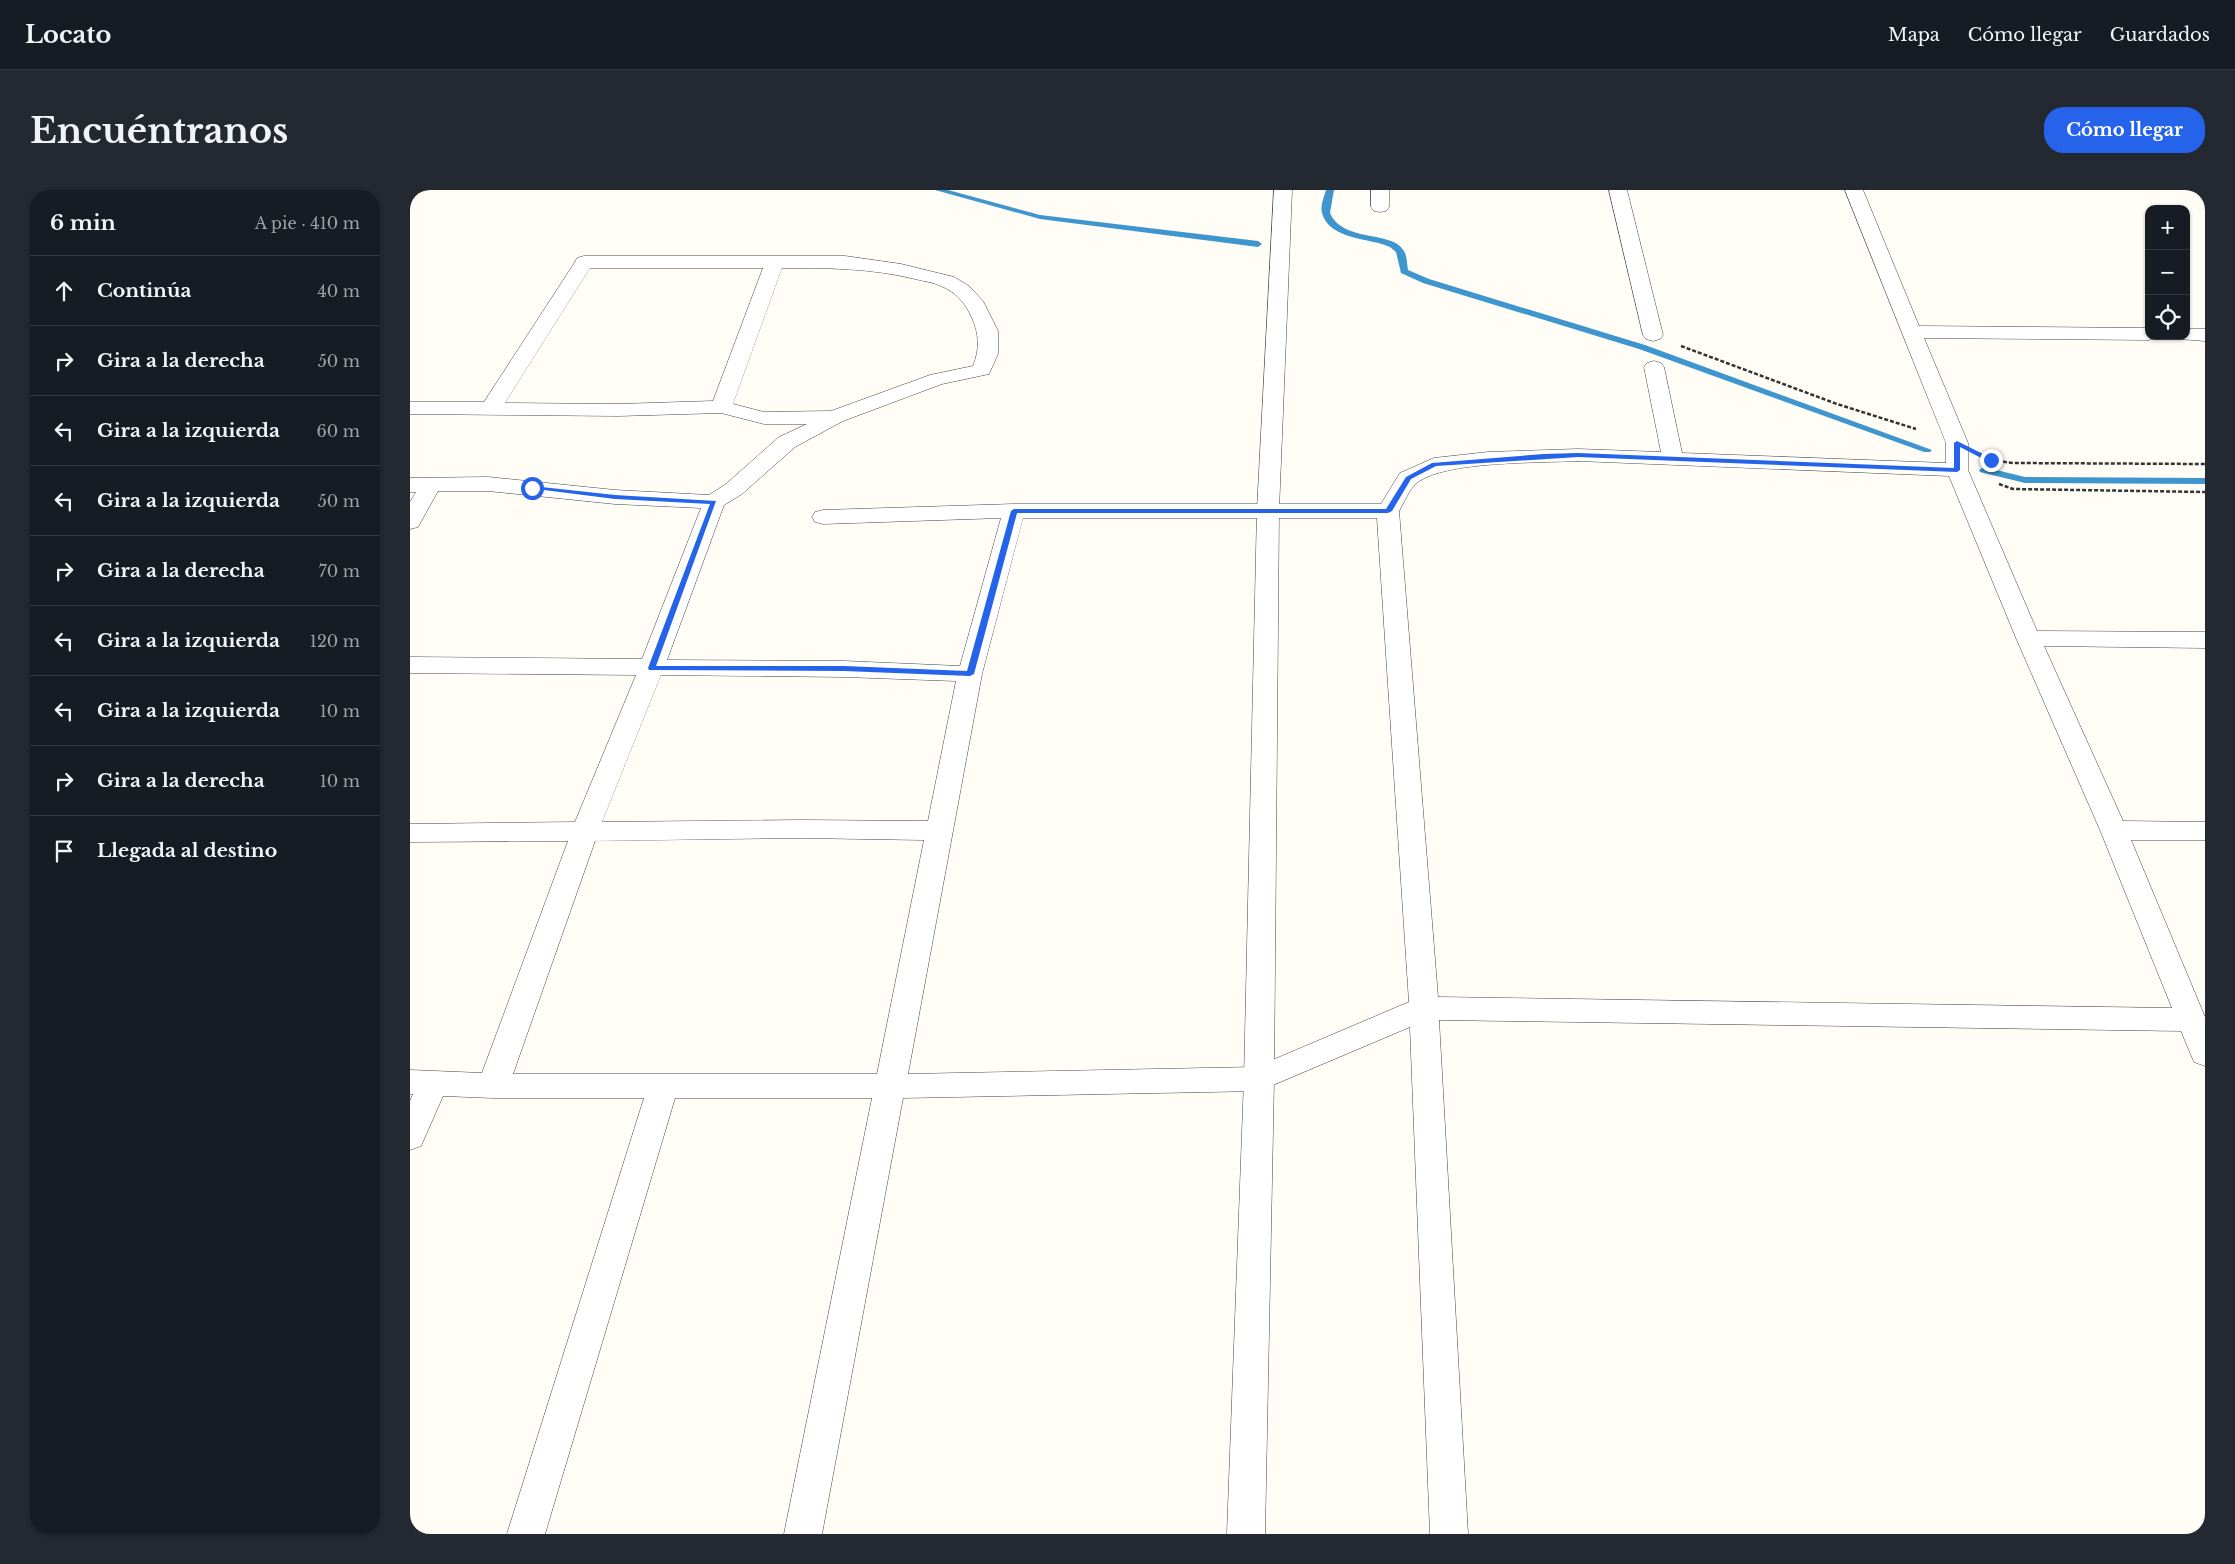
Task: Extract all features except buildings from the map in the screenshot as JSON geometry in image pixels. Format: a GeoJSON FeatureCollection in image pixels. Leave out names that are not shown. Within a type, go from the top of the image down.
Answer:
{"type":"FeatureCollection","features":[{"type":"Feature","properties":{"kind":"street"},"geometry":{"type":"LineString","coordinates":[[1246,1534],[1259,1079],[1268,510],[1283,190]]}},
{"type":"Feature","properties":{"kind":"street"},"geometry":{"type":"LineString","coordinates":[[1618,190],[1652,335]]}},
{"type":"Feature","properties":{"kind":"street"},"geometry":{"type":"LineString","coordinates":[[1854,190],[1957,443],[1957,470],[2028,638],[2114,830],[2205,1054]]}},
{"type":"Feature","properties":{"kind":"street"},"geometry":{"type":"LineString","coordinates":[[721,407],[775,261]]}},
{"type":"Feature","properties":{"kind":"street"},"geometry":{"type":"LineString","coordinates":[[410,522],[421,485],[488,484],[615,497],[714,502],[734,489],[787,442],[836,417],[937,379],[982,370],[988,354],[988,331],[976,305],[962,290],[947,281],[901,270],[845,262],[584,262],[491,408]]}},
{"type":"Feature","properties":{"kind":"street"},"geometry":{"type":"LineString","coordinates":[[1913,332],[2145,334]]}},
{"type":"Feature","properties":{"kind":"street"},"geometry":{"type":"LineString","coordinates":[[2190,334],[2205,335]]}},
{"type":"Feature","properties":{"kind":"street"},"geometry":{"type":"LineString","coordinates":[[1654,367],[1673,459]]}},
{"type":"Feature","properties":{"kind":"street"},"geometry":{"type":"LineString","coordinates":[[410,408],[618,410],[721,407],[764,418],[836,417]]}},
{"type":"Feature","properties":{"kind":"street"},"geometry":{"type":"LineString","coordinates":[[1450,1534],[1424,1008],[1388,511],[1408,478],[1434,465],[1561,456],[1957,470]]}},
{"type":"Feature","properties":{"kind":"street"},"geometry":{"type":"LineString","coordinates":[[493,1086],[584,833],[651,668],[714,502]]}},
{"type":"Feature","properties":{"kind":"street"},"geometry":{"type":"LineString","coordinates":[[803,1534],[970,674],[1014,511]]}},
{"type":"Feature","properties":{"kind":"street"},"geometry":{"type":"LineString","coordinates":[[823,517],[1014,511],[1388,511]]}},
{"type":"Feature","properties":{"kind":"street"},"geometry":{"type":"LineString","coordinates":[[2028,638],[2205,640]]}},
{"type":"Feature","properties":{"kind":"street"},"geometry":{"type":"LineString","coordinates":[[410,665],[844,669],[970,674]]}},
{"type":"Feature","properties":{"kind":"street"},"geometry":{"type":"LineString","coordinates":[[410,833],[584,833],[801,829],[940,831]]}},
{"type":"Feature","properties":{"kind":"street"},"geometry":{"type":"LineString","coordinates":[[2114,830],[2205,831]]}},
{"type":"Feature","properties":{"kind":"street"},"geometry":{"type":"LineString","coordinates":[[410,1137],[422,1082],[493,1086],[890,1086],[1259,1079],[1424,1008],[2191,1020]]}},
{"type":"Feature","properties":{"kind":"street"},"geometry":{"type":"LineString","coordinates":[[526,1534],[663,1086]]}},
{"type":"Feature","properties":{"kind":"path"},"geometry":{"type":"LineString","coordinates":[[1652,335],[1837,404],[1957,443],[1991,460],[2013,463],[2205,464]]}},
{"type":"Feature","properties":{"kind":"path"},"geometry":{"type":"LineString","coordinates":[[1957,470],[2013,489],[2205,492]]}},
{"type":"Feature","properties":{"kind":"waterway"},"geometry":{"type":"LineString","coordinates":[[939,190],[1040,217],[1258,244]]}},
{"type":"Feature","properties":{"kind":"waterway"},"geometry":{"type":"LineString","coordinates":[[1330,190],[1326,210],[1329,220],[1344,231],[1393,245],[1400,251],[1404,271],[1426,281],[1642,347],[1927,450]]}},
{"type":"Feature","properties":{"kind":"waterway"},"geometry":{"type":"LineString","coordinates":[[1984,470],[2025,480],[2205,481]]}},
{"type":"Feature","properties":{"kind":"route"},"geometry":{"type":"LineString","coordinates":[[532,488],[615,497],[714,502],[651,668],[844,669],[970,674],[1014,511],[1388,511],[1408,478],[1434,465],[1488,459],[1544,456],[1578,455],[1957,470],[1957,443],[1991,460]]}}]}
